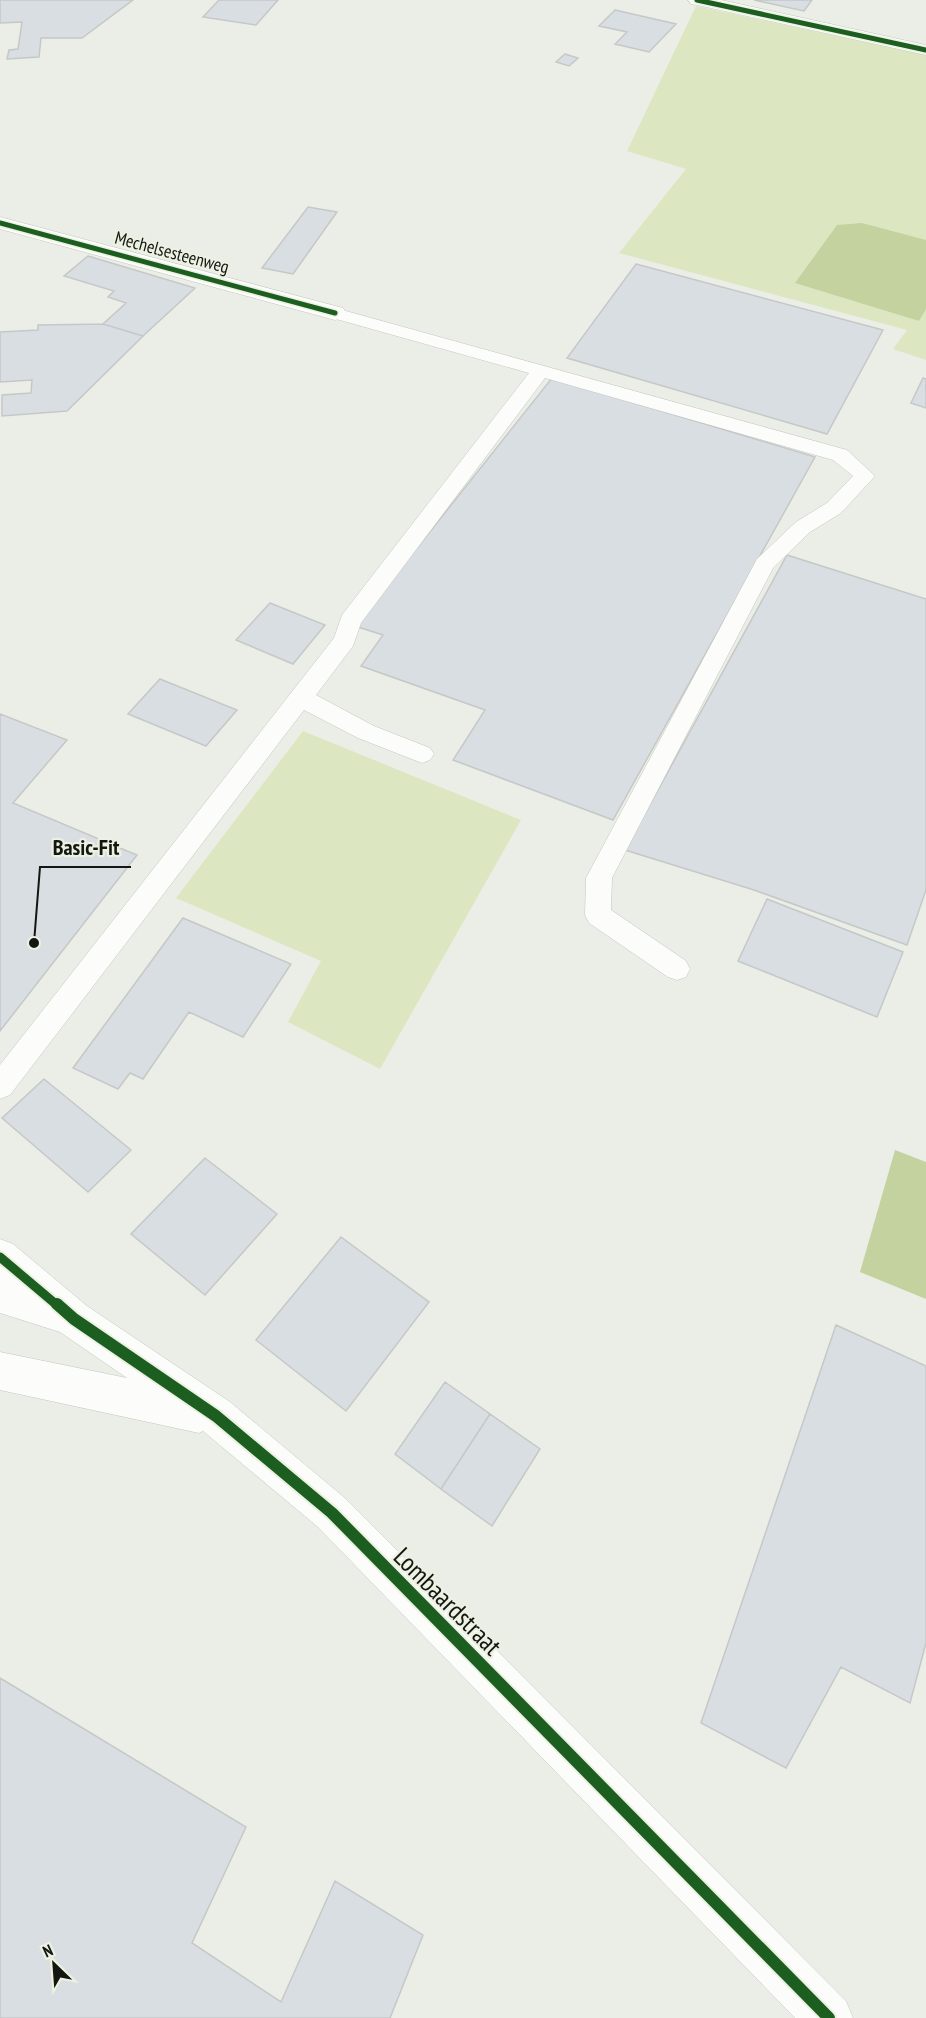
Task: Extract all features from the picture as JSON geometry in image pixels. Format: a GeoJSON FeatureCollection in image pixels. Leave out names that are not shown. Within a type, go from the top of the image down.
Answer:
{"type":"FeatureCollection","features":[{"type":"Feature","properties":{"kind":"street"},"geometry":{"type":"LineString","coordinates":[[697,0],[926,50]]}},
{"type":"Feature","properties":{"kind":"street","name":"Mechelsesteenweg"},"geometry":{"type":"LineString","coordinates":[[0,223],[335,314]]}},
{"type":"Feature","properties":{"kind":"street","name":"Lombaardstraat"},"geometry":{"type":"LineString","coordinates":[[0,1257],[74,1319],[216,1416],[332,1513],[829,2018]]}},
{"type":"Feature","properties":{"kind":"street","name":"Lombaardstraat"},"geometry":{"type":"LineString","coordinates":[[0,1295],[74,1319]]}},
{"type":"Feature","properties":{"kind":"street","name":"Lombaardstraat"},"geometry":{"type":"LineString","coordinates":[[0,1371],[216,1416]]}},
{"type":"Feature","properties":{"kind":"lane"},"geometry":{"type":"LineString","coordinates":[[335,314],[840,455],[865,476],[834,508],[803,527],[765,564],[599,878],[598,915],[677,969]]}},
{"type":"Feature","properties":{"kind":"lane"},"geometry":{"type":"LineString","coordinates":[[0,1086],[345,640],[350,621],[541,370]]}},
{"type":"Feature","properties":{"kind":"lane"},"geometry":{"type":"LineString","coordinates":[[301,698],[366,732],[422,754]]}},
{"type":"Feature","properties":{"kind":"shaded area"},"geometry":{"type":"Polygon","coordinates":[[[696,6],[926,55],[926,360],[893,349],[907,330],[619,253],[686,169],[627,151],[696,6]]]}},
{"type":"Feature","properties":{"kind":"shaded area"},"geometry":{"type":"Polygon","coordinates":[[[862,223],[926,240],[926,309],[919,321],[795,283],[837,225],[862,223]]]}},
{"type":"Feature","properties":{"kind":"shaded area"},"geometry":{"type":"Polygon","coordinates":[[[303,731],[521,820],[380,1069],[288,1022],[321,961],[176,898],[303,731]]]}},
{"type":"Feature","properties":{"kind":"shaded area"},"geometry":{"type":"Polygon","coordinates":[[[895,1150],[926,1162],[926,1299],[860,1272],[895,1150]]]}},
{"type":"Feature","properties":{"kind":"building"},"geometry":{"type":"Polygon","coordinates":[[[0,0],[133,0],[82,38],[41,38],[39,57],[7,59],[9,50],[18,49],[22,22],[0,23],[0,0]]]}},
{"type":"Feature","properties":{"kind":"building"},"geometry":{"type":"Polygon","coordinates":[[[219,0],[278,0],[256,25],[203,17],[219,0]]]}},
{"type":"Feature","properties":{"kind":"building"},"geometry":{"type":"Polygon","coordinates":[[[754,0],[812,0],[804,11],[754,0]]]}},
{"type":"Feature","properties":{"kind":"building"},"geometry":{"type":"Polygon","coordinates":[[[615,10],[676,24],[649,52],[615,44],[627,32],[599,26],[615,10]]]}},
{"type":"Feature","properties":{"kind":"building"},"geometry":{"type":"Polygon","coordinates":[[[565,54],[578,58],[569,66],[556,62],[565,54]]]}},
{"type":"Feature","properties":{"kind":"building"},"geometry":{"type":"Polygon","coordinates":[[[308,207],[337,212],[293,274],[262,268],[308,207]]]}},
{"type":"Feature","properties":{"kind":"building"},"geometry":{"type":"Polygon","coordinates":[[[88,256],[195,288],[143,336],[103,324],[126,303],[108,297],[114,291],[64,276],[88,256]]]}},
{"type":"Feature","properties":{"kind":"building"},"geometry":{"type":"Polygon","coordinates":[[[636,264],[883,330],[827,434],[567,358],[636,264]]]}},
{"type":"Feature","properties":{"kind":"building"},"geometry":{"type":"Polygon","coordinates":[[[103,324],[143,336],[67,411],[2,416],[2,395],[31,393],[32,380],[0,382],[0,332],[38,330],[38,325],[103,324]]]}},
{"type":"Feature","properties":{"kind":"building"},"geometry":{"type":"Polygon","coordinates":[[[552,378],[815,457],[613,820],[453,760],[485,710],[361,666],[383,635],[355,626],[552,378]]]}},
{"type":"Feature","properties":{"kind":"building"},"geometry":{"type":"Polygon","coordinates":[[[923,378],[926,379],[926,408],[911,403],[923,378]]]}},
{"type":"Feature","properties":{"kind":"building"},"geometry":{"type":"Polygon","coordinates":[[[787,555],[926,599],[926,890],[907,945],[754,890],[625,850],[787,555]]]}},
{"type":"Feature","properties":{"kind":"building"},"geometry":{"type":"Polygon","coordinates":[[[270,603],[325,625],[293,664],[236,640],[270,603]]]}},
{"type":"Feature","properties":{"kind":"building"},"geometry":{"type":"Polygon","coordinates":[[[160,679],[237,710],[206,746],[128,714],[160,679]]]}},
{"type":"Feature","properties":{"kind":"building"},"geometry":{"type":"Polygon","coordinates":[[[0,714],[67,740],[13,803],[137,855],[0,1031],[0,714]]]}},
{"type":"Feature","properties":{"kind":"building"},"geometry":{"type":"Polygon","coordinates":[[[767,899],[903,952],[877,1017],[738,961],[767,899]]]}},
{"type":"Feature","properties":{"kind":"building"},"geometry":{"type":"Polygon","coordinates":[[[183,918],[291,964],[243,1037],[189,1012],[143,1079],[130,1073],[118,1089],[73,1068],[183,918]]]}},
{"type":"Feature","properties":{"kind":"building"},"geometry":{"type":"Polygon","coordinates":[[[44,1079],[131,1150],[88,1192],[2,1118],[44,1079]]]}},
{"type":"Feature","properties":{"kind":"building"},"geometry":{"type":"Polygon","coordinates":[[[205,1158],[277,1214],[205,1295],[131,1234],[205,1158]]]}},
{"type":"Feature","properties":{"kind":"building"},"geometry":{"type":"Polygon","coordinates":[[[341,1237],[429,1302],[346,1411],[256,1340],[341,1237]]]}},
{"type":"Feature","properties":{"kind":"building"},"geometry":{"type":"Polygon","coordinates":[[[836,1325],[926,1366],[926,1643],[910,1703],[841,1667],[786,1768],[701,1723],[836,1325]]]}},
{"type":"Feature","properties":{"kind":"building"},"geometry":{"type":"Polygon","coordinates":[[[445,1382],[490,1414],[441,1489],[395,1454],[445,1382]]]}},
{"type":"Feature","properties":{"kind":"building"},"geometry":{"type":"Polygon","coordinates":[[[490,1414],[540,1449],[492,1526],[441,1489],[490,1414]]]}},
{"type":"Feature","properties":{"kind":"building"},"geometry":{"type":"Polygon","coordinates":[[[0,1678],[246,1827],[192,1943],[281,2002],[335,1881],[423,1935],[390,2018],[0,2018],[0,1678]]]}},
{"type":"Feature","properties":{"kind":"cycle path"},"geometry":{"type":"LineString","coordinates":[[697,0],[926,50]]}},
{"type":"Feature","properties":{"kind":"cycle path"},"geometry":{"type":"LineString","coordinates":[[0,223],[335,313]]}},
{"type":"Feature","properties":{"kind":"cycle path"},"geometry":{"type":"LineString","coordinates":[[0,1257],[74,1319],[216,1416],[332,1513],[829,2018]]}},
{"type":"Feature","properties":{"kind":"place","name":"Basic-Fit"},"geometry":{"type":"Point","coordinates":[34,943]}}]}
